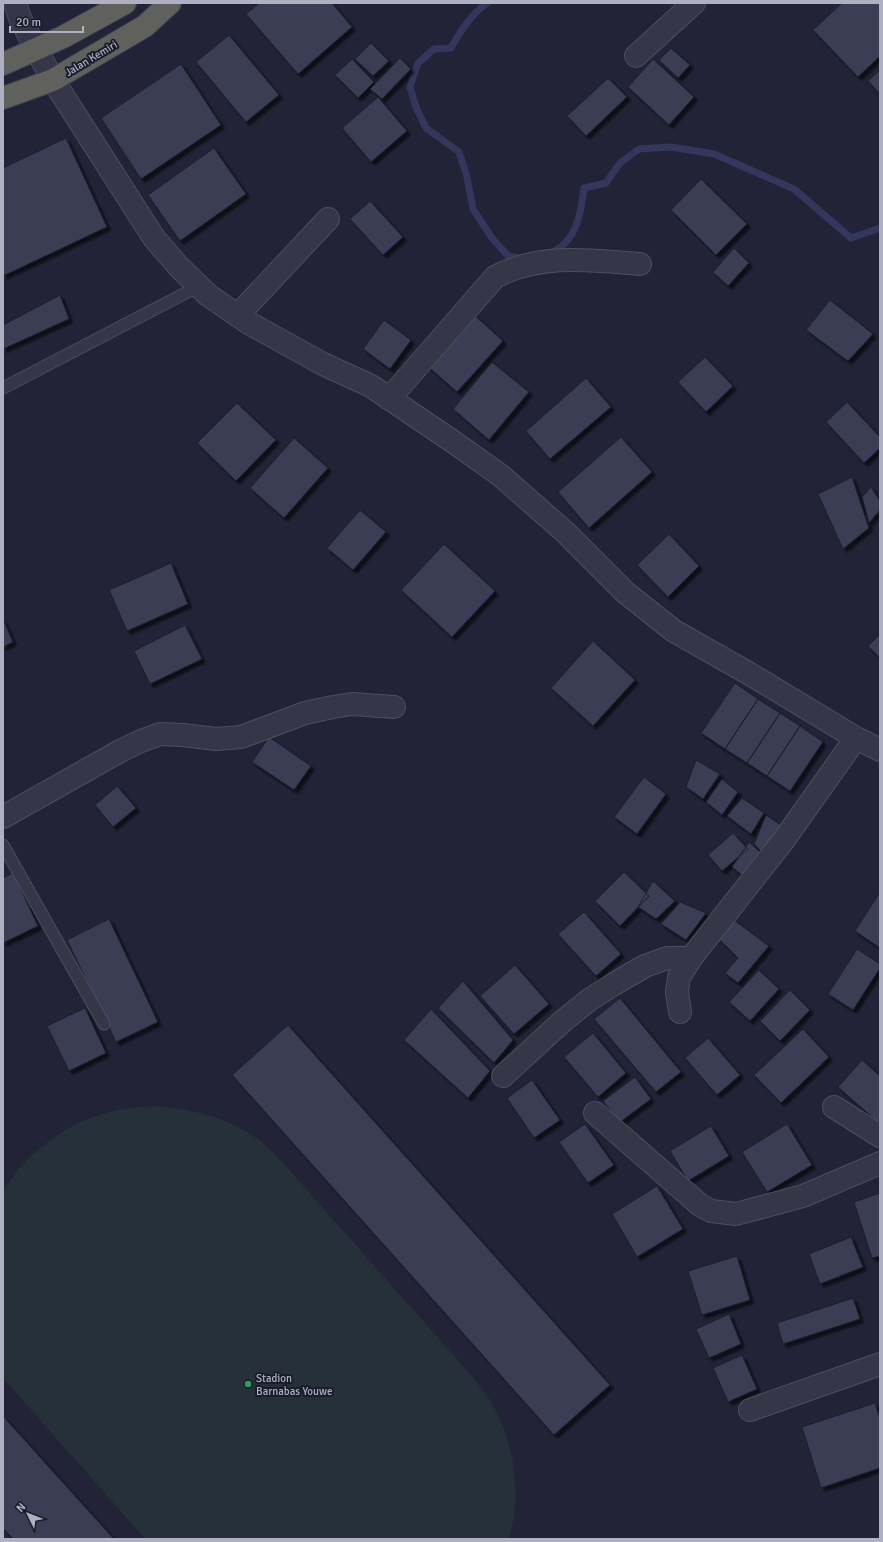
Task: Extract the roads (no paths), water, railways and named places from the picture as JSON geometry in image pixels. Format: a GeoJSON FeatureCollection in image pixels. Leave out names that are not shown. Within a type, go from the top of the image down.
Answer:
{"type":"FeatureCollection","features":[{"type":"Feature","properties":{"kind":"highway"},"geometry":{"type":"LineString","coordinates":[[3,64],[63,37],[125,3]]}},
{"type":"Feature","properties":{"kind":"highway","name":"Jalan Kemiri"},"geometry":{"type":"LineString","coordinates":[[3,98],[54,80],[145,26],[170,3]]}},
{"type":"Feature","properties":{"kind":"street"},"geometry":{"type":"LineString","coordinates":[[15,3],[20,18],[54,80],[154,238],[179,267],[208,294],[247,322],[323,364],[371,386],[500,475],[565,532],[626,593],[674,631],[750,674],[856,738],[880,750]]}},
{"type":"Feature","properties":{"kind":"street"},"geometry":{"type":"LineString","coordinates":[[636,56],[694,3]]}},
{"type":"Feature","properties":{"kind":"street"},"geometry":{"type":"LineString","coordinates":[[238,315],[328,219]]}},
{"type":"Feature","properties":{"kind":"street"},"geometry":{"type":"LineString","coordinates":[[389,398],[495,277],[508,270],[527,265],[568,259],[640,264]]}},
{"type":"Feature","properties":{"kind":"street"},"geometry":{"type":"LineString","coordinates":[[3,817],[122,750],[160,734],[183,735],[216,740],[241,737],[305,713],[333,707],[352,704],[394,707]]}},
{"type":"Feature","properties":{"kind":"street"},"geometry":{"type":"LineString","coordinates":[[680,1012],[677,992],[679,977],[691,958],[783,841],[856,738]]}},
{"type":"Feature","properties":{"kind":"street"},"geometry":{"type":"LineString","coordinates":[[503,1076],[563,1021],[589,1000],[614,984],[645,966],[667,958],[691,958]]}},
{"type":"Feature","properties":{"kind":"street"},"geometry":{"type":"LineString","coordinates":[[834,1107],[880,1136]]}},
{"type":"Feature","properties":{"kind":"street"},"geometry":{"type":"LineString","coordinates":[[595,1113],[700,1205],[711,1211],[736,1214],[803,1196],[880,1163]]}},
{"type":"Feature","properties":{"kind":"street"},"geometry":{"type":"LineString","coordinates":[[750,1410],[880,1364]]}},
{"type":"Feature","properties":{"kind":"lane"},"geometry":{"type":"LineString","coordinates":[[3,388],[199,286]]}},
{"type":"Feature","properties":{"kind":"lane"},"geometry":{"type":"LineString","coordinates":[[3,845],[104,1024]]}},
{"type":"Feature","properties":{"kind":"waterway"},"geometry":{"type":"LineString","coordinates":[[487,3],[467,23],[451,48],[434,49],[418,63],[410,87],[416,107],[426,128],[459,152],[467,177],[473,209],[492,238],[508,256],[523,259]]}},
{"type":"Feature","properties":{"kind":"waterway"},"geometry":{"type":"LineString","coordinates":[[550,253],[566,242],[572,234],[579,217],[584,188],[606,183],[620,163],[639,149],[671,147],[714,154],[794,189],[851,238],[880,228]]}},
{"type":"Feature","properties":{"kind":"place","name":"Stadion Barnabas Youwe"},"geometry":{"type":"Point","coordinates":[248,1384]}}]}
